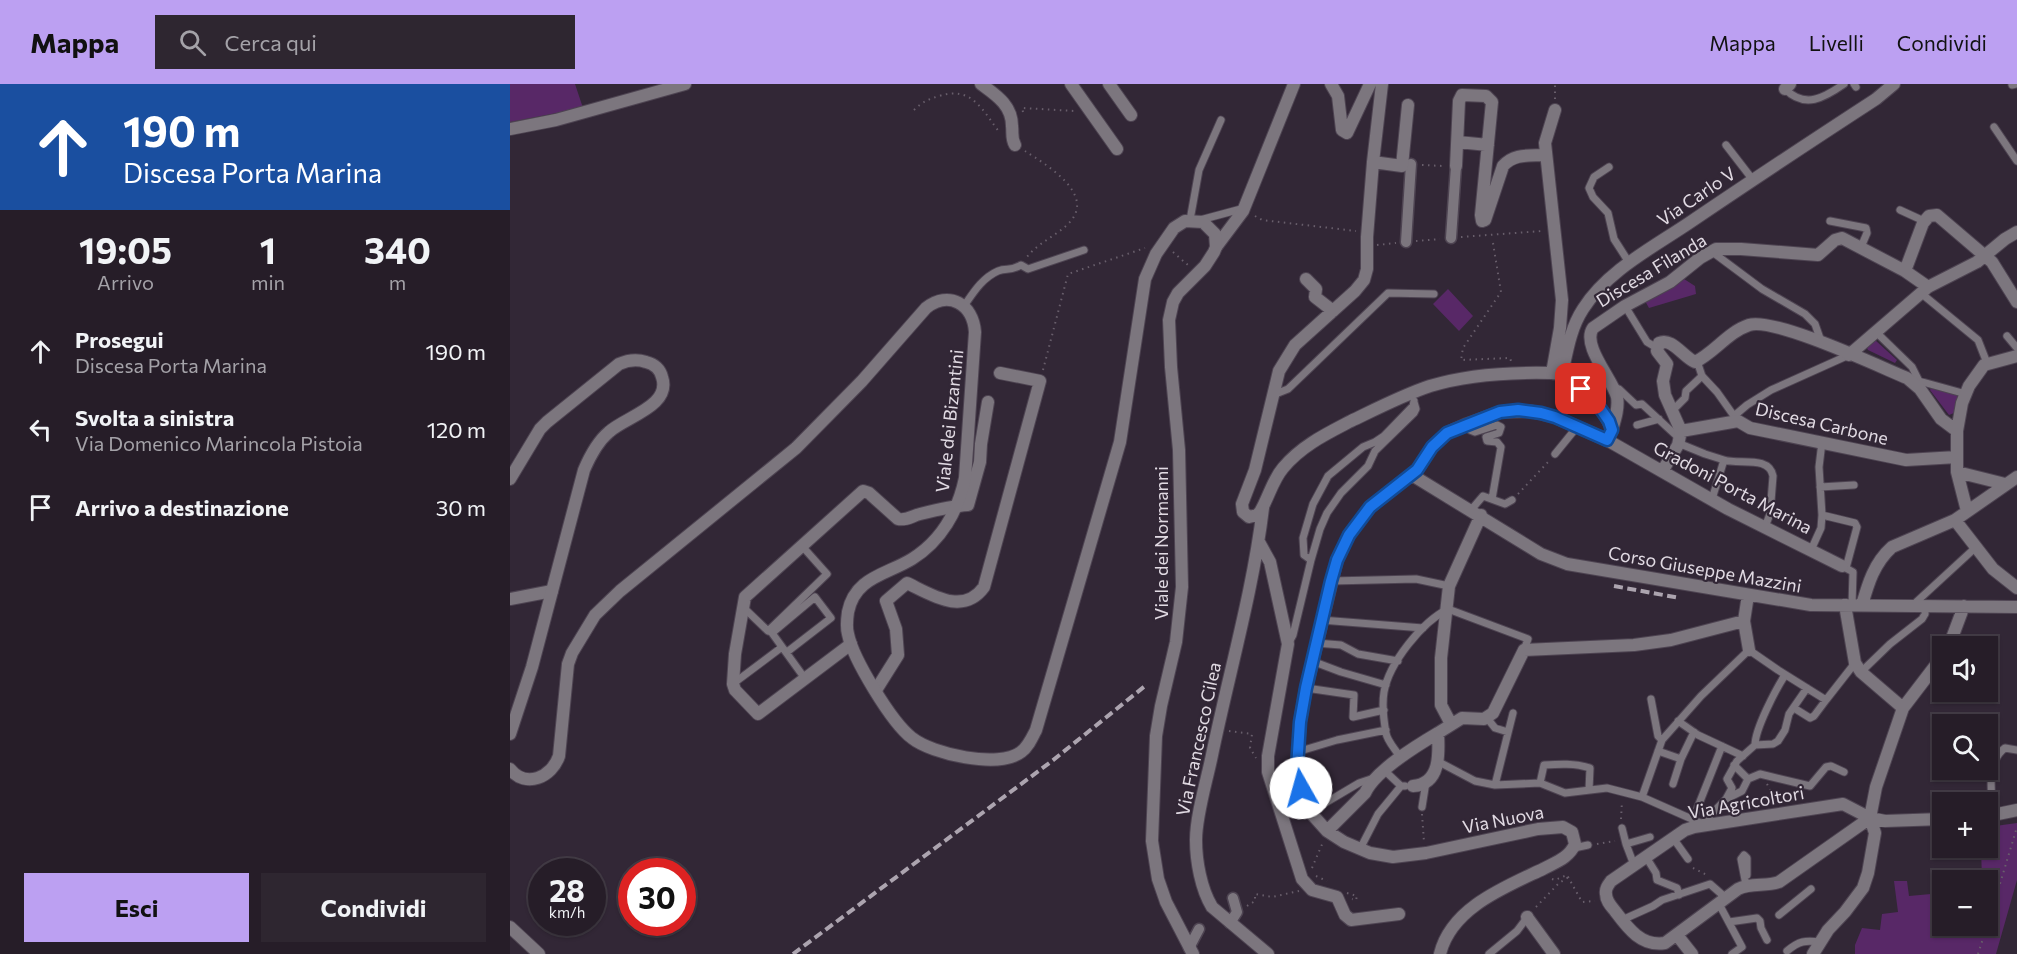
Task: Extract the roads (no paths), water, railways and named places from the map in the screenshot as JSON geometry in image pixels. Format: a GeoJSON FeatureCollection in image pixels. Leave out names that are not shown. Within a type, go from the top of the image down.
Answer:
{"type":"FeatureCollection","features":[{"type":"Feature","properties":{"kind":"street"},"geometry":{"type":"LineString","coordinates":[[510,129],[556,120],[685,84]]}},
{"type":"Feature","properties":{"kind":"street"},"geometry":{"type":"LineString","coordinates":[[981,84],[1006,106],[1013,127],[1011,138],[1015,145]]}},
{"type":"Feature","properties":{"kind":"street"},"geometry":{"type":"LineString","coordinates":[[1071,84],[1117,149]]}},
{"type":"Feature","properties":{"kind":"street"},"geometry":{"type":"LineString","coordinates":[[1109,84],[1131,115]]}},
{"type":"Feature","properties":{"kind":"street"},"geometry":{"type":"LineString","coordinates":[[1331,84],[1338,96],[1342,130],[1347,133],[1370,84]]}},
{"type":"Feature","properties":{"kind":"street"},"geometry":{"type":"LineString","coordinates":[[1263,506],[1260,512],[1253,517],[1246,515],[1242,508],[1255,470],[1279,370],[1295,345],[1356,291],[1364,280],[1367,269],[1372,162],[1382,84]]}},
{"type":"Feature","properties":{"kind":"street","name":"Via Carlo V"},"geometry":{"type":"LineString","coordinates":[[1557,374],[1573,328],[1584,308],[1601,287],[1630,264],[1876,99],[1894,84]]}},
{"type":"Feature","properties":{"kind":"street","name":"Viale dei Normanni"},"geometry":{"type":"LineString","coordinates":[[1191,951],[1166,902],[1158,879],[1152,840],[1156,736],[1176,642],[1182,587],[1179,450],[1168,320],[1178,293],[1205,266],[1245,208],[1293,85]]}},
{"type":"Feature","properties":{"kind":"street"},"geometry":{"type":"LineString","coordinates":[[1451,238],[1459,101],[1462,95],[1486,96],[1492,102],[1482,221],[1485,220],[1503,166],[1508,160],[1514,157],[1545,155]]}},
{"type":"Feature","properties":{"kind":"street"},"geometry":{"type":"LineString","coordinates":[[1372,162],[1402,166],[1408,105]]}},
{"type":"Feature","properties":{"kind":"street"},"geometry":{"type":"LineString","coordinates":[[1555,110],[1545,143],[1545,155],[1562,300],[1557,374],[1593,400],[1609,421],[1610,435]]}},
{"type":"Feature","properties":{"kind":"street"},"geometry":{"type":"LineString","coordinates":[[1458,142],[1488,145]]}},
{"type":"Feature","properties":{"kind":"street"},"geometry":{"type":"LineString","coordinates":[[1406,242],[1410,164]]}},
{"type":"Feature","properties":{"kind":"street"},"geometry":{"type":"LineString","coordinates":[[1905,271],[1924,220],[1933,214],[1939,215],[1992,262],[2017,302]]}},
{"type":"Feature","properties":{"kind":"street"},"geometry":{"type":"LineString","coordinates":[[1193,221],[1203,222],[1211,229],[1216,239],[1216,247]]}},
{"type":"Feature","properties":{"kind":"street","name":"Viale dei Bizantini"},"geometry":{"type":"LineString","coordinates":[[963,306],[971,315],[975,332],[965,478],[957,506],[943,530],[923,551],[860,586],[851,601],[848,612],[847,634],[886,708],[902,728],[920,744],[962,756],[1006,759],[1020,753],[1032,740],[1056,666],[1120,442],[1145,279],[1168,234],[1179,224],[1193,221]]}},
{"type":"Feature","properties":{"kind":"street"},"geometry":{"type":"LineString","coordinates":[[1849,355],[1925,290],[1985,256],[2017,232]]}},
{"type":"Feature","properties":{"kind":"street","name":"Discesa Filanda"},"geometry":{"type":"LineString","coordinates":[[1610,435],[1617,398],[1601,368],[1589,338],[1590,333],[1593,328],[1625,306],[1670,282],[1711,251],[1729,248],[1818,255],[1835,240],[1842,238],[1905,271],[1925,290]]}},
{"type":"Feature","properties":{"kind":"street"},"geometry":{"type":"LineString","coordinates":[[1306,279],[1316,290],[1315,297],[1333,311]]}},
{"type":"Feature","properties":{"kind":"street"},"geometry":{"type":"LineString","coordinates":[[510,769],[518,776],[530,780],[544,776],[556,763],[559,756],[568,664],[586,628],[605,604],[796,448],[862,381],[932,303],[943,300],[954,301],[963,306]]}},
{"type":"Feature","properties":{"kind":"street"},"geometry":{"type":"LineString","coordinates":[[1663,471],[1680,438],[1673,410],[1665,398],[1663,385],[1667,364],[1657,348],[1659,343],[1666,341],[1690,360],[1697,361],[1741,329],[1753,324],[1765,324],[1789,330],[1918,383],[1941,419],[1957,431]]}},
{"type":"Feature","properties":{"kind":"street"},"geometry":{"type":"LineString","coordinates":[[1967,511],[1957,472],[1957,431],[1966,394],[1969,386],[1987,363],[1997,363],[2017,356]]}},
{"type":"Feature","properties":{"kind":"street"},"geometry":{"type":"LineString","coordinates":[[510,479],[540,429],[619,364],[628,361],[649,362],[659,370],[663,389],[656,402],[610,430],[589,458],[524,696],[510,734]]}},
{"type":"Feature","properties":{"kind":"street","name":"Via Francesco Cilea"},"geometry":{"type":"LineString","coordinates":[[1268,954],[1212,907],[1200,874],[1196,842],[1259,542],[1263,506],[1272,483],[1283,468],[1305,447],[1355,419],[1413,397],[1430,386],[1468,377],[1514,372],[1557,374]]}},
{"type":"Feature","properties":{"kind":"street"},"geometry":{"type":"LineString","coordinates":[[876,690],[898,654],[896,629],[886,601],[907,583],[941,599],[964,603],[977,597],[984,588],[1040,381],[1000,373]]}},
{"type":"Feature","properties":{"kind":"street"},"geometry":{"type":"LineString","coordinates":[[851,644],[758,714],[735,690],[733,684],[735,654],[746,597],[863,491],[898,519],[903,520],[916,515],[968,505],[980,462],[988,402]]}},
{"type":"Feature","properties":{"kind":"street","name":"Gradoni Porta Marina"},"geometry":{"type":"LineString","coordinates":[[1310,812],[1298,778],[1298,752],[1306,688],[1321,620],[1341,551],[1359,521],[1381,498],[1412,475],[1439,439],[1467,424],[1500,412],[1518,410],[1548,415],[1577,427],[1610,435],[1663,471],[1712,500],[1844,567]]}},
{"type":"Feature","properties":{"kind":"street","name":"Discesa Carbone"},"geometry":{"type":"LineString","coordinates":[[1680,438],[1734,419],[1750,428],[1906,460],[1957,458]]}},
{"type":"Feature","properties":{"kind":"street"},"geometry":{"type":"LineString","coordinates":[[1957,472],[2005,484]]}},
{"type":"Feature","properties":{"kind":"street","name":"Corso Giuseppe Mazzini"},"geometry":{"type":"LineString","coordinates":[[1412,475],[1555,561],[1811,605],[2017,607]]}},
{"type":"Feature","properties":{"kind":"street"},"geometry":{"type":"LineString","coordinates":[[1903,708],[1858,668],[1853,605],[1885,553],[1900,543],[1955,520],[2017,477]]}},
{"type":"Feature","properties":{"kind":"street"},"geometry":{"type":"LineString","coordinates":[[1451,724],[1441,705],[1441,658],[1449,586],[1476,512]]}},
{"type":"Feature","properties":{"kind":"street"},"geometry":{"type":"LineString","coordinates":[[1955,520],[1993,569],[2017,588]]}},
{"type":"Feature","properties":{"kind":"street"},"geometry":{"type":"LineString","coordinates":[[1259,542],[1270,562],[1287,644],[1267,766],[1302,879],[1317,892],[1342,892],[1345,915],[1352,920],[1399,914]]}},
{"type":"Feature","properties":{"kind":"street"},"geometry":{"type":"LineString","coordinates":[[510,599],[552,591]]}},
{"type":"Feature","properties":{"kind":"street"},"geometry":{"type":"LineString","coordinates":[[1748,595],[1744,621],[1749,650]]}},
{"type":"Feature","properties":{"kind":"street"},"geometry":{"type":"LineString","coordinates":[[1953,636],[1964,606]]}},
{"type":"Feature","properties":{"kind":"street"},"geometry":{"type":"LineString","coordinates":[[1321,834],[1400,757],[1462,718],[1487,718],[1496,710],[1524,650],[1634,645],[1671,640],[1744,621]]}},
{"type":"Feature","properties":{"kind":"street"},"geometry":{"type":"LineString","coordinates":[[1813,954],[1828,930],[1863,888],[1875,833],[1870,818],[1875,787],[1903,708],[1932,670]]}},
{"type":"Feature","properties":{"kind":"street"},"geometry":{"type":"LineString","coordinates":[[1407,786],[1422,785],[1426,782],[1439,762],[1438,733]]}},
{"type":"Feature","properties":{"kind":"street","name":"Via Agricoltori"},"geometry":{"type":"LineString","coordinates":[[1622,920],[1603,900],[1611,881],[1699,822],[1783,814],[1843,804],[1870,818]]}},
{"type":"Feature","properties":{"kind":"street"},"geometry":{"type":"LineString","coordinates":[[1998,814],[2017,810]]}},
{"type":"Feature","properties":{"kind":"street","name":"Via Nuova"},"geometry":{"type":"LineString","coordinates":[[1310,812],[1321,834],[1381,856],[1426,853],[1556,827],[1566,828],[1572,832],[1575,840],[1574,848]]}},
{"type":"Feature","properties":{"kind":"street"},"geometry":{"type":"LineString","coordinates":[[1622,920],[1640,938],[1656,949],[1677,936],[1747,880],[1770,885],[1779,882],[1870,818],[1888,822],[1932,820]]}},
{"type":"Feature","properties":{"kind":"street"},"geometry":{"type":"LineString","coordinates":[[1440,954],[1449,933],[1474,908],[1493,894],[1562,860],[1574,848]]}},
{"type":"Feature","properties":{"kind":"street"},"geometry":{"type":"LineString","coordinates":[[1230,923],[1237,912],[1233,898]]}},
{"type":"Feature","properties":{"kind":"street"},"geometry":{"type":"LineString","coordinates":[[1529,915],[1554,954]]}},
{"type":"Feature","properties":{"kind":"street"},"geometry":{"type":"LineString","coordinates":[[510,927],[539,954]]}},
{"type":"Feature","properties":{"kind":"street"},"geometry":{"type":"LineString","coordinates":[[1191,951],[1200,929]]}},
{"type":"Feature","properties":{"kind":"street"},"geometry":{"type":"LineString","coordinates":[[1677,936],[1692,954]]}},
{"type":"Feature","properties":{"kind":"lane"},"geometry":{"type":"LineString","coordinates":[[1788,87],[1794,98],[1806,100],[1818,98],[1844,84]]}},
{"type":"Feature","properties":{"kind":"lane"},"geometry":{"type":"LineString","coordinates":[[1221,120],[1199,170],[1193,221],[1245,208]]}},
{"type":"Feature","properties":{"kind":"lane"},"geometry":{"type":"LineString","coordinates":[[1994,127],[2017,161]]}},
{"type":"Feature","properties":{"kind":"lane"},"geometry":{"type":"LineString","coordinates":[[1726,145],[1753,180]]}},
{"type":"Feature","properties":{"kind":"lane"},"geometry":{"type":"LineString","coordinates":[[1609,167],[1594,177],[1589,188],[1593,197],[1608,213],[1614,239],[1630,264]]}},
{"type":"Feature","properties":{"kind":"lane"},"geometry":{"type":"LineString","coordinates":[[1900,210],[1924,220]]}},
{"type":"Feature","properties":{"kind":"lane"},"geometry":{"type":"LineString","coordinates":[[1830,221],[1866,228],[1867,233],[1861,247]]}},
{"type":"Feature","properties":{"kind":"lane"},"geometry":{"type":"LineString","coordinates":[[963,306],[979,284],[999,270],[1012,270],[1021,265],[1028,269],[1084,250]]}},
{"type":"Feature","properties":{"kind":"lane"},"geometry":{"type":"LineString","coordinates":[[1711,251],[1762,289],[1805,314],[1815,324],[1822,344]]}},
{"type":"Feature","properties":{"kind":"lane","name":"Discesa Filanda"},"geometry":{"type":"LineString","coordinates":[[1925,290],[1978,340],[1987,363]]}},
{"type":"Feature","properties":{"kind":"lane"},"geometry":{"type":"LineString","coordinates":[[1273,395],[1288,388],[1388,293],[1434,294]]}},
{"type":"Feature","properties":{"kind":"lane"},"geometry":{"type":"LineString","coordinates":[[1625,306],[1647,342],[1657,348]]}},
{"type":"Feature","properties":{"kind":"lane"},"geometry":{"type":"LineString","coordinates":[[1876,332],[1912,367],[1918,383],[1966,394]]}},
{"type":"Feature","properties":{"kind":"lane"},"geometry":{"type":"LineString","coordinates":[[2007,336],[2017,348]]}},
{"type":"Feature","properties":{"kind":"lane"},"geometry":{"type":"LineString","coordinates":[[1697,361],[1702,376],[1717,392],[1734,419],[1747,405],[1771,390],[1849,355]]}},
{"type":"Feature","properties":{"kind":"lane"},"geometry":{"type":"LineString","coordinates":[[1673,410],[1702,376]]}},
{"type":"Feature","properties":{"kind":"lane"},"geometry":{"type":"LineString","coordinates":[[1612,387],[1619,389],[1636,405],[1642,404],[1680,438],[1705,454],[1724,460],[1755,462],[1772,470],[1770,514],[1765,527]]}},
{"type":"Feature","properties":{"kind":"lane"},"geometry":{"type":"LineString","coordinates":[[1287,644],[1293,635],[1311,560],[1327,513],[1353,480],[1368,466],[1375,451],[1414,413],[1416,409],[1413,397]]}},
{"type":"Feature","properties":{"kind":"lane"},"geometry":{"type":"LineString","coordinates":[[1311,560],[1303,553],[1303,538],[1312,504],[1328,476],[1363,447],[1384,436],[1413,406],[1413,397]]}},
{"type":"Feature","properties":{"kind":"lane"},"geometry":{"type":"LineString","coordinates":[[1637,425],[1659,419]]}},
{"type":"Feature","properties":{"kind":"lane"},"geometry":{"type":"LineString","coordinates":[[1467,424],[1473,432],[1497,425],[1501,427],[1499,433],[1486,437],[1487,441],[1497,442],[1501,447],[1492,498]]}},
{"type":"Feature","properties":{"kind":"lane"},"geometry":{"type":"LineString","coordinates":[[1555,454],[1577,427]]}},
{"type":"Feature","properties":{"kind":"lane"},"geometry":{"type":"LineString","coordinates":[[1811,550],[1821,528],[1819,467],[1822,442]]}},
{"type":"Feature","properties":{"kind":"lane"},"geometry":{"type":"LineString","coordinates":[[1712,500],[1724,460]]}},
{"type":"Feature","properties":{"kind":"lane"},"geometry":{"type":"LineString","coordinates":[[1820,487],[1854,485]]}},
{"type":"Feature","properties":{"kind":"lane"},"geometry":{"type":"LineString","coordinates":[[1476,512],[1482,497],[1492,498],[1505,504],[1512,500]]}},
{"type":"Feature","properties":{"kind":"lane"},"geometry":{"type":"LineString","coordinates":[[1822,516],[1854,522],[1857,525],[1852,549],[1844,567],[1853,572],[1853,605]]}},
{"type":"Feature","properties":{"kind":"lane"},"geometry":{"type":"LineString","coordinates":[[744,608],[768,631],[826,574],[802,546]]}},
{"type":"Feature","properties":{"kind":"lane"},"geometry":{"type":"LineString","coordinates":[[1794,708],[1810,718],[1814,716],[1826,699],[1858,668],[1922,619],[1925,614],[1919,606],[1975,548]]}},
{"type":"Feature","properties":{"kind":"lane"},"geometry":{"type":"LineString","coordinates":[[1331,581],[1416,579],[1449,586]]}},
{"type":"Feature","properties":{"kind":"lane"},"geometry":{"type":"LineString","coordinates":[[733,684],[784,650],[831,618],[815,597],[772,633],[784,650],[806,680]]}},
{"type":"Feature","properties":{"kind":"lane"},"geometry":{"type":"LineString","coordinates":[[1400,757],[1386,730],[1383,699],[1386,685],[1411,640],[1438,614],[1448,609],[1528,639],[1524,650]]}},
{"type":"Feature","properties":{"kind":"lane"},"geometry":{"type":"LineString","coordinates":[[1321,620],[1423,628]]}},
{"type":"Feature","properties":{"kind":"lane"},"geometry":{"type":"LineString","coordinates":[[1316,643],[1341,645],[1358,654],[1398,661]]}},
{"type":"Feature","properties":{"kind":"lane"},"geometry":{"type":"LineString","coordinates":[[1642,797],[1662,740],[1701,696],[1749,650],[1826,699]]}},
{"type":"Feature","properties":{"kind":"lane"},"geometry":{"type":"LineString","coordinates":[[1312,661],[1386,685]]}},
{"type":"Feature","properties":{"kind":"lane"},"geometry":{"type":"LineString","coordinates":[[1755,745],[1755,737],[1773,693],[1785,675]]}},
{"type":"Feature","properties":{"kind":"lane"},"geometry":{"type":"LineString","coordinates":[[1306,688],[1354,695],[1353,717],[1384,710]]}},
{"type":"Feature","properties":{"kind":"lane"},"geometry":{"type":"LineString","coordinates":[[1726,800],[1732,788],[1727,779],[1734,765],[1755,745],[1773,744],[1778,741],[1785,730],[1788,718],[1807,688]]}},
{"type":"Feature","properties":{"kind":"lane"},"geometry":{"type":"LineString","coordinates":[[1651,699],[1658,736],[1662,740]]}},
{"type":"Feature","properties":{"kind":"lane"},"geometry":{"type":"LineString","coordinates":[[1495,785],[1513,713]]}},
{"type":"Feature","properties":{"kind":"lane"},"geometry":{"type":"LineString","coordinates":[[1487,718],[1495,728],[1508,732]]}},
{"type":"Feature","properties":{"kind":"lane"},"geometry":{"type":"LineString","coordinates":[[1678,721],[1694,732],[1743,756]]}},
{"type":"Feature","properties":{"kind":"lane"},"geometry":{"type":"LineString","coordinates":[[1298,752],[1337,740],[1386,730]]}},
{"type":"Feature","properties":{"kind":"lane"},"geometry":{"type":"LineString","coordinates":[[1673,784],[1681,759],[1694,732]]}},
{"type":"Feature","properties":{"kind":"lane"},"geometry":{"type":"LineString","coordinates":[[1699,822],[1722,746]]}},
{"type":"Feature","properties":{"kind":"lane"},"geometry":{"type":"LineString","coordinates":[[1990,792],[1998,756],[2005,748],[2017,750]]}},
{"type":"Feature","properties":{"kind":"lane"},"geometry":{"type":"LineString","coordinates":[[1658,751],[1681,759]]}},
{"type":"Feature","properties":{"kind":"lane"},"geometry":{"type":"LineString","coordinates":[[1439,762],[1475,781],[1495,785],[1540,783],[1562,793],[1601,788],[1642,797],[1699,822]]}},
{"type":"Feature","properties":{"kind":"lane"},"geometry":{"type":"LineString","coordinates":[[1540,783],[1544,765],[1556,766],[1566,763],[1590,767],[1588,790]]}},
{"type":"Feature","properties":{"kind":"lane"},"geometry":{"type":"LineString","coordinates":[[1734,765],[1748,779]]}},
{"type":"Feature","properties":{"kind":"lane"},"geometry":{"type":"LineString","coordinates":[[1699,822],[1726,800],[1740,792],[1748,779],[1757,774],[1810,786],[1826,767],[1831,766],[1844,772]]}},
{"type":"Feature","properties":{"kind":"lane"},"geometry":{"type":"LineString","coordinates":[[1310,812],[1359,783],[1382,773],[1407,786],[1378,814],[1360,849]]}},
{"type":"Feature","properties":{"kind":"lane"},"geometry":{"type":"LineString","coordinates":[[1422,807],[1426,782]]}},
{"type":"Feature","properties":{"kind":"lane"},"geometry":{"type":"LineString","coordinates":[[1622,828],[1634,865]]}},
{"type":"Feature","properties":{"kind":"lane"},"geometry":{"type":"LineString","coordinates":[[1625,842],[1650,837]]}},
{"type":"Feature","properties":{"kind":"lane"},"geometry":{"type":"LineString","coordinates":[[1673,838],[1688,859]]}},
{"type":"Feature","properties":{"kind":"lane"},"geometry":{"type":"LineString","coordinates":[[1574,848],[1588,845]]}},
{"type":"Feature","properties":{"kind":"lane"},"geometry":{"type":"LineString","coordinates":[[1646,857],[1656,873],[1657,880],[1677,888],[1679,895]]}},
{"type":"Feature","properties":{"kind":"lane"},"geometry":{"type":"LineString","coordinates":[[1622,920],[1662,900],[1710,884],[1722,901],[1729,922],[1742,947],[1732,954]]}},
{"type":"Feature","properties":{"kind":"lane"},"geometry":{"type":"LineString","coordinates":[[1779,915],[1811,889]]}},
{"type":"Feature","properties":{"kind":"lane"},"geometry":{"type":"LineString","coordinates":[[1489,954],[1517,931],[1529,915]]}},
{"type":"Feature","properties":{"kind":"lane"},"geometry":{"type":"LineString","coordinates":[[1729,922],[1756,917],[1764,922],[1761,928],[1767,940]]}},
{"type":"Feature","properties":{"kind":"lane"},"geometry":{"type":"LineString","coordinates":[[1787,951],[1798,942],[1806,940],[1820,942]]}},
{"type":"Feature","properties":{"kind":"railway"},"geometry":{"type":"LineString","coordinates":[[1614,586],[1680,598]]}},
{"type":"Feature","properties":{"kind":"railway"},"geometry":{"type":"LineString","coordinates":[[793,954],[1052,761],[1145,686]]}}]}
